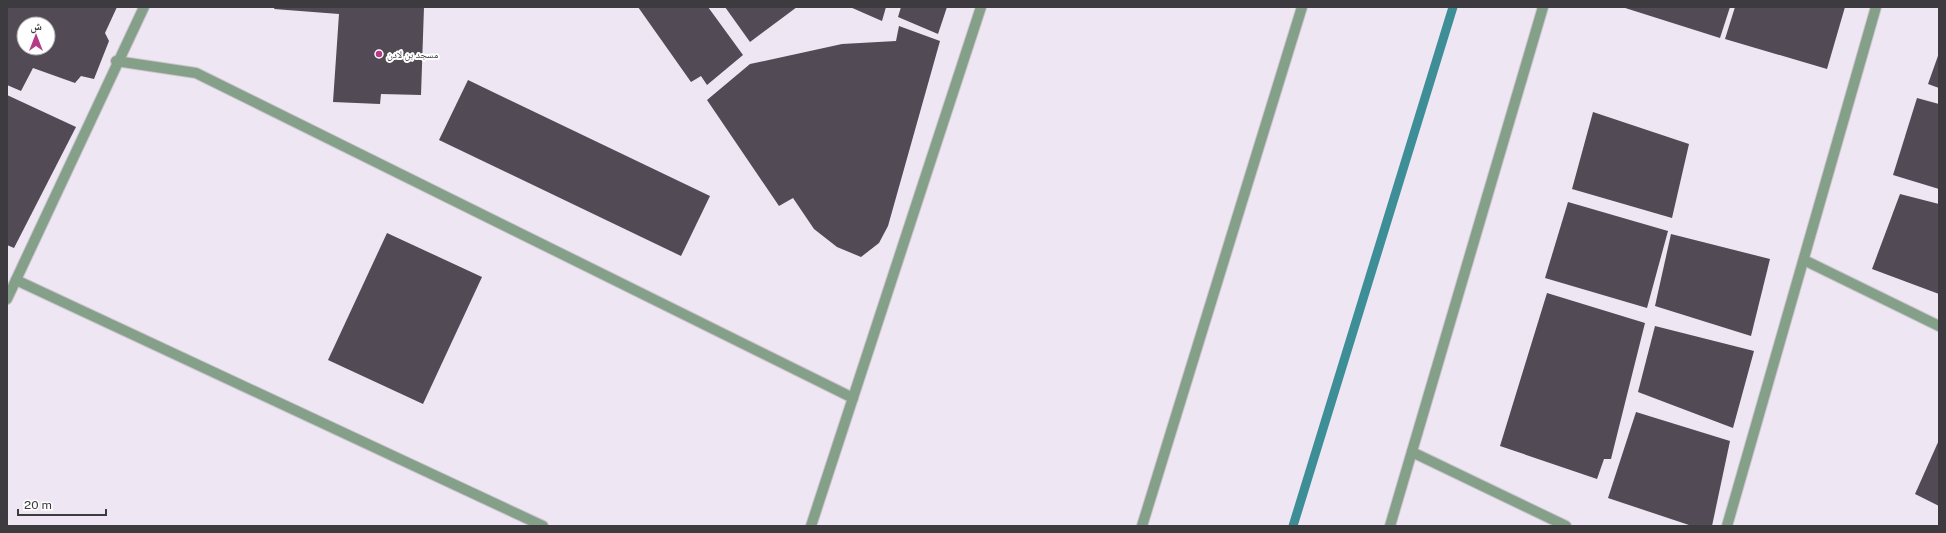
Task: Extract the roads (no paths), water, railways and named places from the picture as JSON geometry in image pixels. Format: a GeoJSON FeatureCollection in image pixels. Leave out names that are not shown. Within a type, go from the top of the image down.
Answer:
{"type":"FeatureCollection","features":[{"type":"Feature","properties":{"kind":"street"},"geometry":{"type":"LineString","coordinates":[[7,299],[117,60],[144,7]]}},
{"type":"Feature","properties":{"kind":"street"},"geometry":{"type":"LineString","coordinates":[[811,526],[981,7]]}},
{"type":"Feature","properties":{"kind":"street"},"geometry":{"type":"LineString","coordinates":[[1142,526],[1302,7]]}},
{"type":"Feature","properties":{"kind":"street"},"geometry":{"type":"LineString","coordinates":[[1390,526],[1543,7]]}},
{"type":"Feature","properties":{"kind":"street"},"geometry":{"type":"LineString","coordinates":[[1727,526],[1876,7]]}},
{"type":"Feature","properties":{"kind":"street"},"geometry":{"type":"LineString","coordinates":[[117,60],[196,73],[853,398]]}},
{"type":"Feature","properties":{"kind":"street"},"geometry":{"type":"LineString","coordinates":[[1804,260],[1939,326]]}},
{"type":"Feature","properties":{"kind":"street"},"geometry":{"type":"LineString","coordinates":[[16,280],[543,526]]}},
{"type":"Feature","properties":{"kind":"street"},"geometry":{"type":"LineString","coordinates":[[1412,452],[1566,526]]}},
{"type":"Feature","properties":{"kind":"waterway"},"geometry":{"type":"LineString","coordinates":[[1293,526],[1453,7]]}},
{"type":"Feature","properties":{"kind":"place","name":"مسجد بن لادن"},"geometry":{"type":"Point","coordinates":[379,54]}}]}
